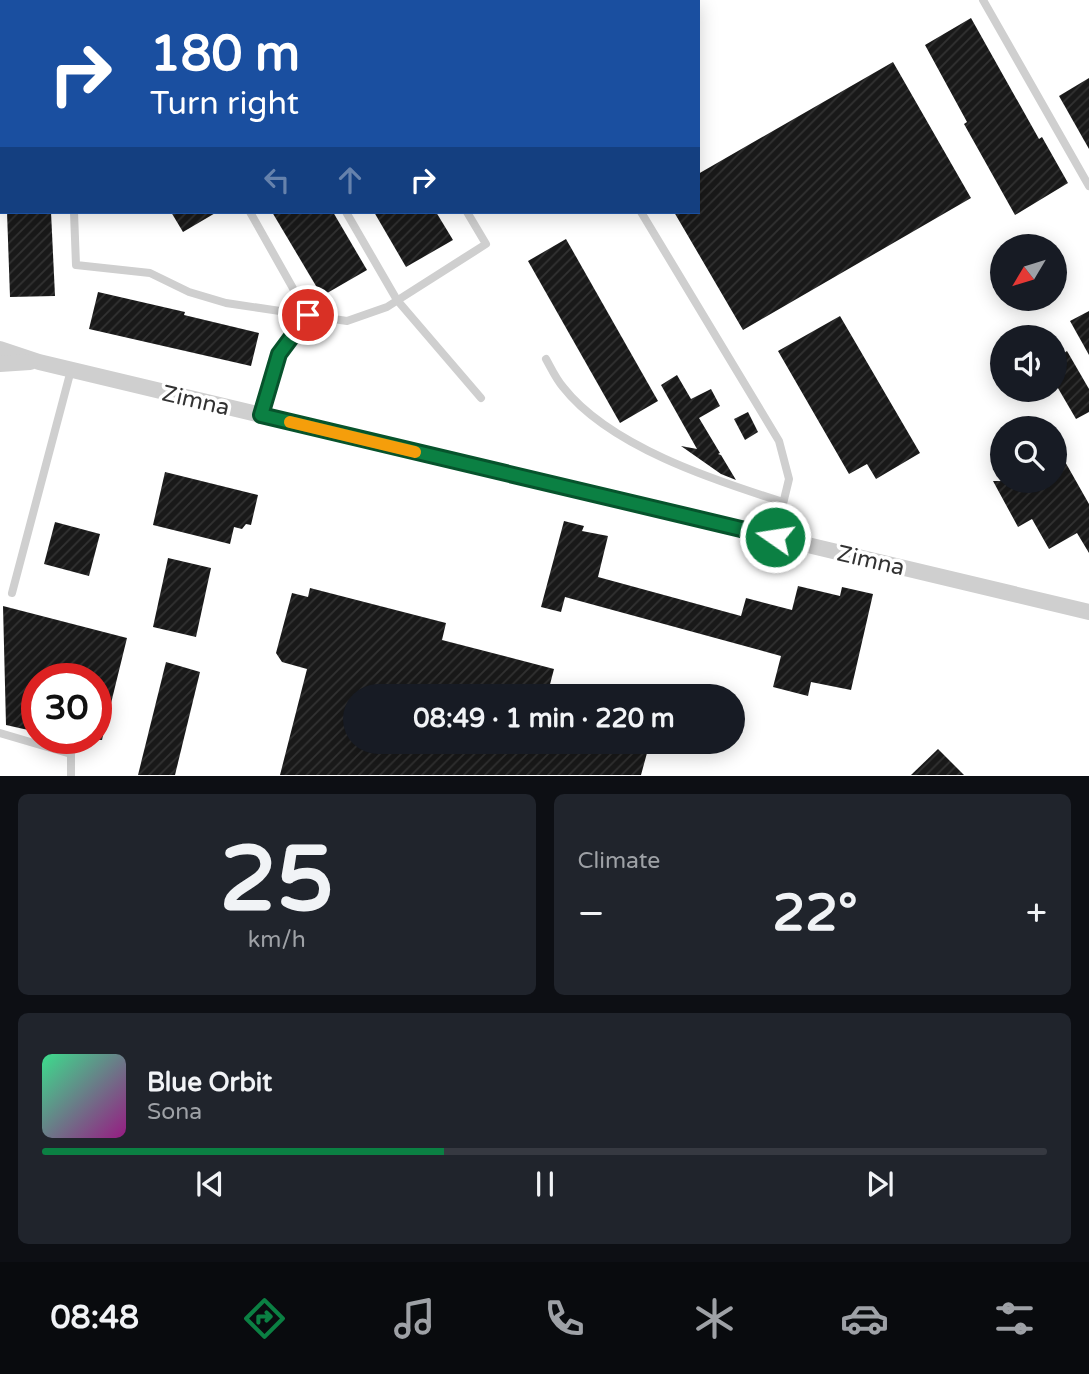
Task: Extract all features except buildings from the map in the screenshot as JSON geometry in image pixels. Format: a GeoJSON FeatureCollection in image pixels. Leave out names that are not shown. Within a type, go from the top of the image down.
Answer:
{"type":"FeatureCollection","features":[{"type":"Feature","properties":{"kind":"street","name":"Zimna"},"geometry":{"type":"LineString","coordinates":[[0,349],[71,370],[1089,612]]}},
{"type":"Feature","properties":{"kind":"street","name":"Zimna"},"geometry":{"type":"LineString","coordinates":[[0,363],[39,362]]}},
{"type":"Feature","properties":{"kind":"lane"},"geometry":{"type":"LineString","coordinates":[[983,0],[1089,186]]}},
{"type":"Feature","properties":{"kind":"lane"},"geometry":{"type":"LineString","coordinates":[[74,214],[76,265],[150,273],[189,292],[226,303],[346,321],[387,307],[486,244],[468,214]]}},
{"type":"Feature","properties":{"kind":"lane"},"geometry":{"type":"LineString","coordinates":[[251,214],[308,315]]}},
{"type":"Feature","properties":{"kind":"lane"},"geometry":{"type":"LineString","coordinates":[[347,214],[397,300],[481,398]]}},
{"type":"Feature","properties":{"kind":"lane"},"geometry":{"type":"LineString","coordinates":[[642,214],[779,441],[789,479],[775,537]]}},
{"type":"Feature","properties":{"kind":"lane"},"geometry":{"type":"LineString","coordinates":[[261,415],[279,354],[308,315]]}},
{"type":"Feature","properties":{"kind":"lane"},"geometry":{"type":"LineString","coordinates":[[546,359],[562,387],[611,430],[719,482],[783,502]]}},
{"type":"Feature","properties":{"kind":"lane"},"geometry":{"type":"LineString","coordinates":[[12,593],[71,370]]}},
{"type":"Feature","properties":{"kind":"lane"},"geometry":{"type":"LineString","coordinates":[[0,733],[71,754],[71,775]]}},
{"type":"Feature","properties":{"kind":"slow traffic"},"geometry":{"type":"LineString","coordinates":[[290,422],[415,452]]}},
{"type":"Feature","properties":{"kind":"route"},"geometry":{"type":"LineString","coordinates":[[308,315],[279,354],[261,415],[775,537]]}}]}
